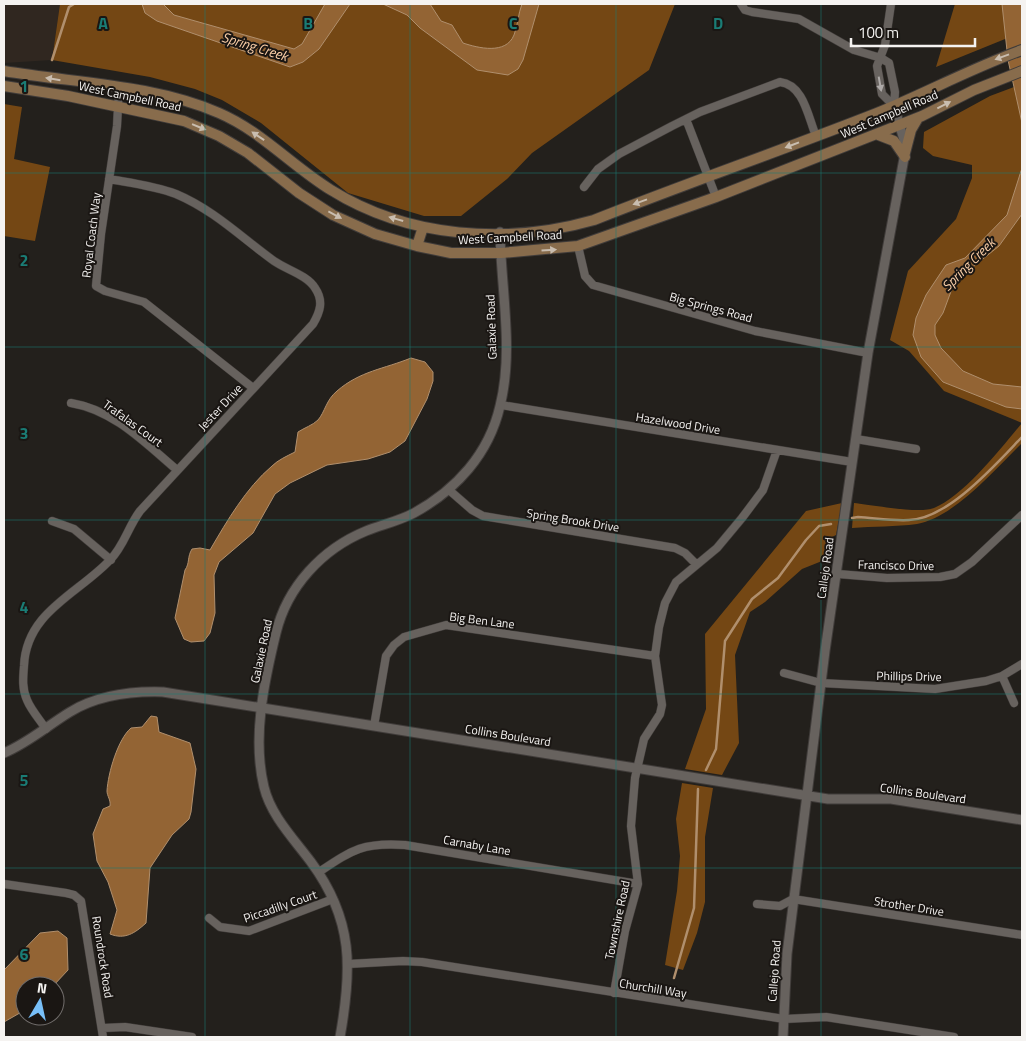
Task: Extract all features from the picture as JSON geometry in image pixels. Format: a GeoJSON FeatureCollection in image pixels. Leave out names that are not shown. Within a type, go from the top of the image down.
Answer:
{"type":"FeatureCollection","features":[{"type":"Feature","properties":{"kind":"main road","name":"West Campbell Road"},"geometry":{"type":"LineString","coordinates":[[4,71],[119,88],[186,101],[220,113],[267,142],[330,189],[385,216],[423,227],[459,233],[500,232],[572,226],[709,177],[894,106],[982,65],[1022,50]]}},
{"type":"Feature","properties":{"kind":"main road","name":"West Campbell Road"},"geometry":{"type":"LineString","coordinates":[[4,86],[118,106],[184,121],[219,136],[248,153],[299,193],[333,215],[376,234],[417,246],[451,253],[501,253],[578,246],[716,197],[918,118],[989,83],[1022,71]]}},
{"type":"Feature","properties":{"kind":"main road"},"geometry":{"type":"LineString","coordinates":[[905,155],[911,130],[918,118]]}},
{"type":"Feature","properties":{"kind":"main road"},"geometry":{"type":"LineString","coordinates":[[876,134],[894,141],[905,155]]}},
{"type":"Feature","properties":{"kind":"main road"},"geometry":{"type":"LineString","coordinates":[[417,246],[423,227]]}},
{"type":"Feature","properties":{"kind":"street","name":"Callejo Road"},"geometry":{"type":"LineString","coordinates":[[891,4],[878,66],[882,94],[894,106]]}},
{"type":"Feature","properties":{"kind":"street"},"geometry":{"type":"LineString","coordinates":[[744,7],[799,19],[854,50],[881,58]]}},
{"type":"Feature","properties":{"kind":"street","name":"Callejo Road"},"geometry":{"type":"LineString","coordinates":[[783,1037],[787,954],[821,683],[868,353],[905,155],[900,124],[894,106],[895,92],[889,63],[881,58]]}},
{"type":"Feature","properties":{"kind":"street"},"geometry":{"type":"LineString","coordinates":[[584,186],[598,169],[619,154],[686,119],[772,84],[786,83],[799,92],[816,136]]}},
{"type":"Feature","properties":{"kind":"street","name":"Royal Coach Way"},"geometry":{"type":"LineString","coordinates":[[119,88],[109,179],[100,234],[96,286],[105,291],[144,302],[253,388]]}},
{"type":"Feature","properties":{"kind":"street"},"geometry":{"type":"LineString","coordinates":[[686,119],[716,197]]}},
{"type":"Feature","properties":{"kind":"street","name":"Jester Drive"},"geometry":{"type":"LineString","coordinates":[[46,729],[27,701],[23,686],[28,643],[43,616],[110,560],[120,548],[135,518],[177,470],[313,324],[320,307],[320,297],[315,287],[305,278],[276,262],[208,210],[156,188],[109,179]]}},
{"type":"Feature","properties":{"kind":"street","name":"Galaxie Road"},"geometry":{"type":"LineString","coordinates":[[340,1037],[348,964],[346,937],[333,899],[319,872],[278,819],[265,790],[260,764],[258,735],[276,632],[285,605],[301,581],[319,560],[342,543],[364,532],[412,514],[449,490],[478,459],[501,405],[506,345],[500,232]]}},
{"type":"Feature","properties":{"kind":"street","name":"Big Springs Road"},"geometry":{"type":"LineString","coordinates":[[578,246],[585,276],[593,285],[755,331],[868,353]]}},
{"type":"Feature","properties":{"kind":"street","name":"Trafalas Court"},"geometry":{"type":"LineString","coordinates":[[71,403],[91,407],[110,417],[177,470]]}},
{"type":"Feature","properties":{"kind":"street","name":"Hazelwood Drive"},"geometry":{"type":"LineString","coordinates":[[501,405],[852,462]]}},
{"type":"Feature","properties":{"kind":"street"},"geometry":{"type":"LineString","coordinates":[[856,439],[916,449]]}},
{"type":"Feature","properties":{"kind":"street","name":"Townshire Road"},"geometry":{"type":"LineString","coordinates":[[614,993],[625,931],[638,884],[631,826],[637,768],[644,739],[660,714],[662,705],[655,656],[659,627],[669,593],[676,582],[718,548],[763,490],[777,450]]}},
{"type":"Feature","properties":{"kind":"street","name":"Spring Brook Drive"},"geometry":{"type":"LineString","coordinates":[[449,490],[472,510],[483,516],[675,548],[685,552],[696,564]]}},
{"type":"Feature","properties":{"kind":"street","name":"Francisco Drive"},"geometry":{"type":"LineString","coordinates":[[838,574],[887,578],[940,578],[956,574],[972,562],[1022,516]]}},
{"type":"Feature","properties":{"kind":"street"},"geometry":{"type":"LineString","coordinates":[[52,521],[74,529],[110,560]]}},
{"type":"Feature","properties":{"kind":"street","name":"Big Ben Lane"},"geometry":{"type":"LineString","coordinates":[[374,726],[386,656],[394,645],[404,637],[446,625],[655,656]]}},
{"type":"Feature","properties":{"kind":"street","name":"Phillips Drive"},"geometry":{"type":"LineString","coordinates":[[784,673],[821,683],[935,689],[986,681],[1002,676],[1022,664]]}},
{"type":"Feature","properties":{"kind":"street"},"geometry":{"type":"LineString","coordinates":[[1002,676],[1014,702]]}},
{"type":"Feature","properties":{"kind":"street","name":"Collins Boulevard"},"geometry":{"type":"LineString","coordinates":[[4,753],[19,746],[87,703],[142,691],[175,693],[828,800],[891,799],[1022,820]]}},
{"type":"Feature","properties":{"kind":"street","name":"Carnaby Lane"},"geometry":{"type":"LineString","coordinates":[[319,872],[345,854],[364,846],[404,844],[638,884]]}},
{"type":"Feature","properties":{"kind":"street","name":"Roundrock Road"},"geometry":{"type":"LineString","coordinates":[[4,884],[74,895],[81,901],[103,1037]]}},
{"type":"Feature","properties":{"kind":"street","name":"Piccadilly Court"},"geometry":{"type":"LineString","coordinates":[[209,918],[220,927],[249,931],[333,899]]}},
{"type":"Feature","properties":{"kind":"street"},"geometry":{"type":"LineString","coordinates":[[757,904],[780,906],[793,899]]}},
{"type":"Feature","properties":{"kind":"street","name":"Strother Drive"},"geometry":{"type":"LineString","coordinates":[[793,899],[1022,935]]}},
{"type":"Feature","properties":{"kind":"street","name":"Churchill Way"},"geometry":{"type":"LineString","coordinates":[[348,964],[403,961],[422,962],[784,1020],[826,1017],[954,1037]]}},
{"type":"Feature","properties":{"kind":"street"},"geometry":{"type":"LineString","coordinates":[[103,1028],[125,1027],[192,1037]]}},
{"type":"Feature","properties":{"kind":"shaded area"},"geometry":{"type":"Polygon","coordinates":[[[4,4],[60,4],[52,60],[4,63],[4,4]]]}},
{"type":"Feature","properties":{"kind":"shaded area"},"geometry":{"type":"Polygon","coordinates":[[[60,4],[675,4],[649,70],[532,153],[507,179],[461,216],[424,216],[348,193],[261,123],[222,100],[195,89],[150,77],[52,60],[60,4]]]}},
{"type":"Feature","properties":{"kind":"shaded area"},"geometry":{"type":"Polygon","coordinates":[[[955,4],[1022,4],[1022,32],[936,67],[955,4]]]}},
{"type":"Feature","properties":{"kind":"shaded area"},"geometry":{"type":"Polygon","coordinates":[[[1022,84],[1022,423],[944,391],[909,351],[890,340],[908,271],[956,219],[972,178],[972,165],[933,156],[923,148],[924,132],[990,96],[1022,84]]]}},
{"type":"Feature","properties":{"kind":"shaded area"},"geometry":{"type":"Polygon","coordinates":[[[4,104],[22,107],[14,159],[50,167],[35,241],[4,236],[4,104]]]}},
{"type":"Feature","properties":{"kind":"shaded area"},"geometry":{"type":"Polygon","coordinates":[[[1022,423],[1022,443],[974,491],[946,512],[931,520],[917,524],[852,528],[854,503],[927,510],[945,502],[969,483],[1022,423]]]}},
{"type":"Feature","properties":{"kind":"shaded area"},"geometry":{"type":"Polygon","coordinates":[[[842,503],[836,535],[828,539],[822,561],[802,569],[765,602],[750,612],[735,655],[739,743],[722,775],[685,769],[706,709],[705,634],[806,511],[842,503]]]}},
{"type":"Feature","properties":{"kind":"shaded area"},"geometry":{"type":"Polygon","coordinates":[[[682,783],[713,788],[705,837],[705,902],[697,933],[683,970],[665,965],[677,891],[680,856],[676,819],[682,783]]]}},
{"type":"Feature","properties":{"kind":"water","name":"Spring Creek"},"geometry":{"type":"Polygon","coordinates":[[[142,4],[163,4],[174,15],[294,49],[302,44],[325,4],[350,4],[319,49],[303,62],[290,67],[157,21],[145,13],[142,4]]]}},
{"type":"Feature","properties":{"kind":"water"},"geometry":{"type":"Polygon","coordinates":[[[383,4],[430,4],[441,21],[452,25],[463,43],[476,47],[498,48],[510,41],[514,35],[522,4],[539,4],[523,60],[518,69],[508,75],[477,70],[420,28],[407,15],[383,4]]]}},
{"type":"Feature","properties":{"kind":"water"},"geometry":{"type":"Polygon","coordinates":[[[1002,4],[1022,4],[1022,123],[1008,60],[1002,4]]]}},
{"type":"Feature","properties":{"kind":"water","name":"Spring Creek"},"geometry":{"type":"Polygon","coordinates":[[[1022,168],[1022,214],[999,246],[964,274],[953,286],[943,313],[935,325],[935,335],[941,348],[963,371],[993,384],[1022,387],[1022,409],[1006,407],[943,382],[921,357],[913,335],[916,318],[926,295],[946,265],[965,258],[1007,215],[1022,168]]]}},
{"type":"Feature","properties":{"kind":"water"},"geometry":{"type":"Polygon","coordinates":[[[411,358],[425,362],[433,372],[433,381],[427,399],[405,441],[390,452],[368,459],[327,465],[290,483],[275,494],[253,533],[219,562],[214,575],[215,613],[210,633],[204,641],[191,642],[184,639],[175,618],[185,570],[192,549],[210,550],[245,495],[274,464],[295,452],[298,432],[318,420],[330,398],[337,391],[354,379],[411,358]]]}},
{"type":"Feature","properties":{"kind":"water"},"geometry":{"type":"Polygon","coordinates":[[[151,716],[157,717],[159,732],[190,743],[196,769],[191,812],[189,819],[172,835],[150,868],[146,923],[130,934],[115,936],[110,934],[117,910],[108,882],[97,861],[93,834],[103,809],[110,806],[107,793],[108,784],[118,748],[131,728],[142,727],[151,716]]]}},
{"type":"Feature","properties":{"kind":"water"},"geometry":{"type":"Polygon","coordinates":[[[58,931],[67,938],[68,970],[62,976],[15,976],[15,1016],[4,1022],[4,970],[40,933],[58,931]]]}},
{"type":"Feature","properties":{"kind":"waterway"},"geometry":{"type":"LineString","coordinates":[[52,60],[69,7],[74,4]]}},
{"type":"Feature","properties":{"kind":"waterway"},"geometry":{"type":"LineString","coordinates":[[852,518],[909,520],[924,517],[939,510],[955,500],[985,475],[1022,437]]}},
{"type":"Feature","properties":{"kind":"waterway"},"geometry":{"type":"LineString","coordinates":[[706,770],[716,749],[725,641],[752,599],[778,578],[806,540],[819,526],[831,524]]}},
{"type":"Feature","properties":{"kind":"waterway"},"geometry":{"type":"LineString","coordinates":[[674,978],[694,908],[698,789]]}}]}
